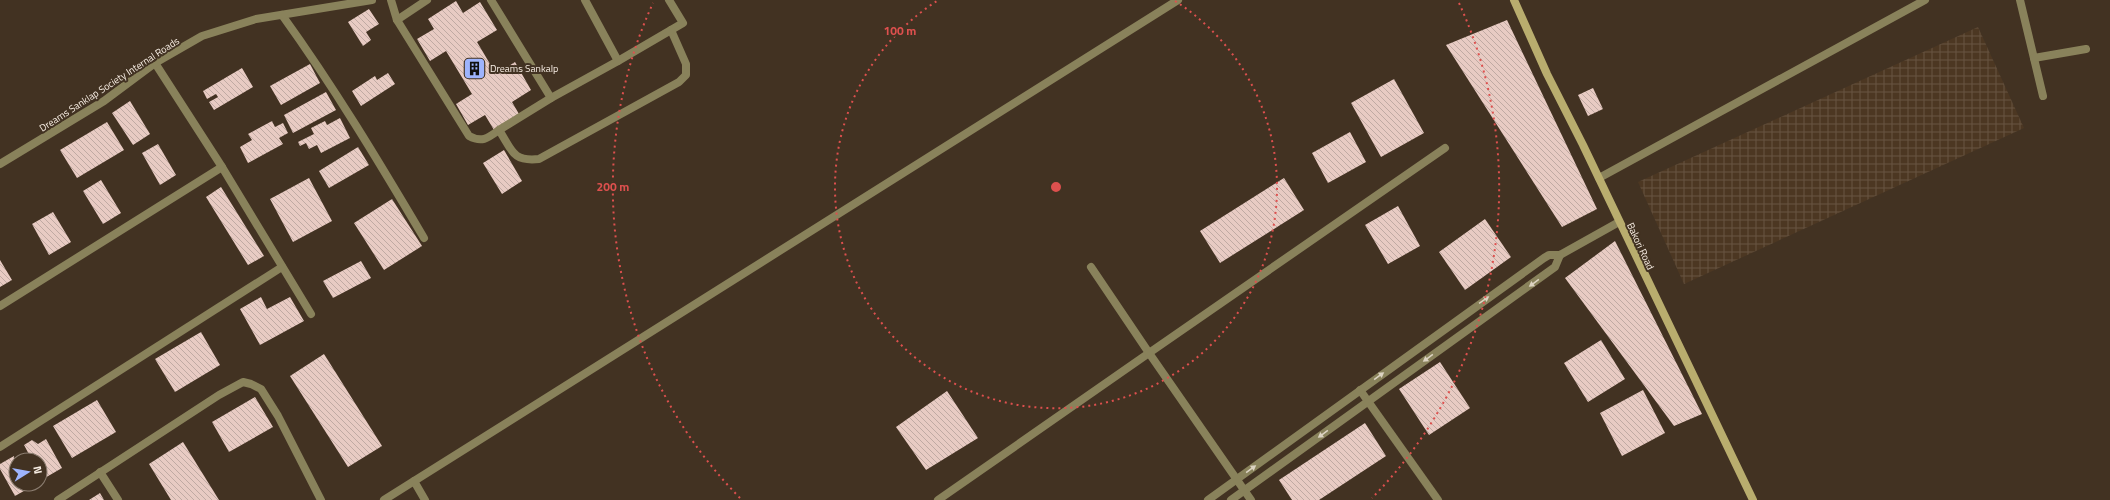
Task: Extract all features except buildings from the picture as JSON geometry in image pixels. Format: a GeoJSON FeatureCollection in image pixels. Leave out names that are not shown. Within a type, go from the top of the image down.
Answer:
{"type":"FeatureCollection","features":[{"type":"Feature","properties":{"kind":"street","name":"Dreams Sanklap Society Internal Roads"},"geometry":{"type":"LineString","coordinates":[[0,164],[104,101],[155,63],[202,36],[256,19],[372,0]]}},
{"type":"Feature","properties":{"kind":"street"},"geometry":{"type":"LineString","coordinates":[[391,0],[397,20],[469,136],[477,140],[486,139],[551,98],[683,23],[669,0]]}},
{"type":"Feature","properties":{"kind":"street"},"geometry":{"type":"LineString","coordinates":[[397,20],[427,0]]}},
{"type":"Feature","properties":{"kind":"street"},"geometry":{"type":"LineString","coordinates":[[491,0],[551,98]]}},
{"type":"Feature","properties":{"kind":"street"},"geometry":{"type":"LineString","coordinates":[[585,0],[618,61]]}},
{"type":"Feature","properties":{"kind":"street"},"geometry":{"type":"LineString","coordinates":[[384,500],[1178,0]]}},
{"type":"Feature","properties":{"kind":"street","name":"Bakori Road"},"geometry":{"type":"LineString","coordinates":[[1514,0],[1547,74],[1753,500]]}},
{"type":"Feature","properties":{"kind":"street"},"geometry":{"type":"LineString","coordinates":[[1598,178],[1925,0]]}},
{"type":"Feature","properties":{"kind":"street"},"geometry":{"type":"LineString","coordinates":[[2020,0],[2043,96]]}},
{"type":"Feature","properties":{"kind":"street"},"geometry":{"type":"LineString","coordinates":[[282,15],[317,64],[368,144],[424,238]]}},
{"type":"Feature","properties":{"kind":"street"},"geometry":{"type":"LineString","coordinates":[[499,130],[515,156],[525,161],[539,159],[678,82],[686,75],[686,64],[671,30]]}},
{"type":"Feature","properties":{"kind":"street"},"geometry":{"type":"LineString","coordinates":[[2034,58],[2086,49]]}},
{"type":"Feature","properties":{"kind":"street"},"geometry":{"type":"LineString","coordinates":[[155,63],[222,167],[311,314]]}},
{"type":"Feature","properties":{"kind":"street"},"geometry":{"type":"LineString","coordinates":[[938,500],[1445,148]]}},
{"type":"Feature","properties":{"kind":"street"},"geometry":{"type":"LineString","coordinates":[[0,306],[222,167]]}},
{"type":"Feature","properties":{"kind":"street"},"geometry":{"type":"LineString","coordinates":[[1208,500],[1544,258],[1549,256],[1560,256],[1619,222]]}},
{"type":"Feature","properties":{"kind":"street"},"geometry":{"type":"LineString","coordinates":[[1231,500],[1555,267],[1560,256]]}},
{"type":"Feature","properties":{"kind":"street"},"geometry":{"type":"LineString","coordinates":[[0,447],[282,267]]}},
{"type":"Feature","properties":{"kind":"street"},"geometry":{"type":"LineString","coordinates":[[1091,267],[1251,500]]}},
{"type":"Feature","properties":{"kind":"street"},"geometry":{"type":"LineString","coordinates":[[58,500],[219,395],[243,382],[261,389],[278,416],[321,500]]}},
{"type":"Feature","properties":{"kind":"street"},"geometry":{"type":"LineString","coordinates":[[1360,390],[1438,500]]}},
{"type":"Feature","properties":{"kind":"street"},"geometry":{"type":"LineString","coordinates":[[100,472],[118,500]]}},
{"type":"Feature","properties":{"kind":"street"},"geometry":{"type":"LineString","coordinates":[[414,481],[425,500]]}},
{"type":"Feature","properties":{"kind":"shaded area"},"geometry":{"type":"Polygon","coordinates":[[[1978,27],[2024,128],[1684,284],[1638,182],[1978,27]]]}},
{"type":"Feature","properties":{"kind":"place","name":"Dreams Sankalp"},"geometry":{"type":"Point","coordinates":[474,68]}}]}
